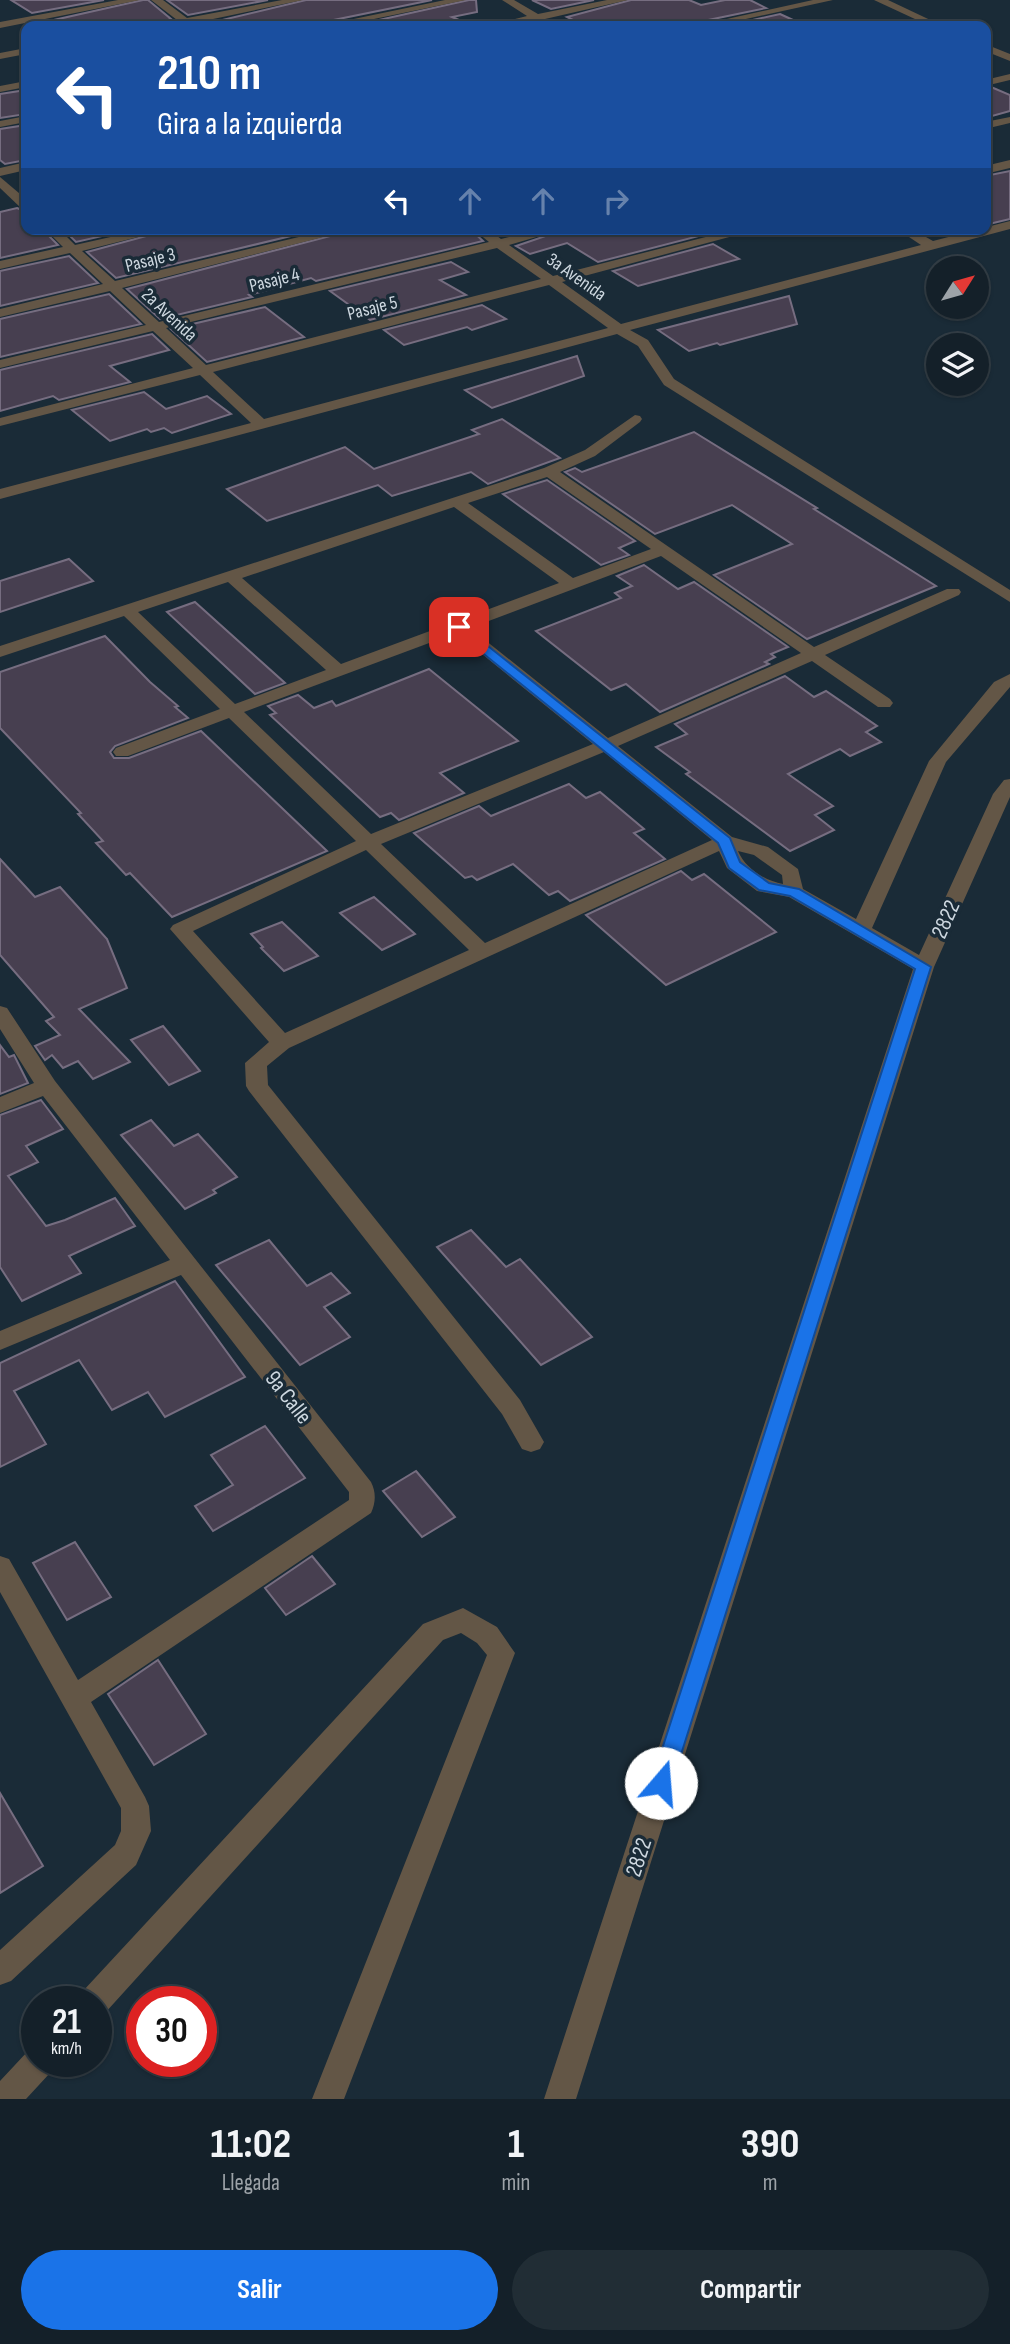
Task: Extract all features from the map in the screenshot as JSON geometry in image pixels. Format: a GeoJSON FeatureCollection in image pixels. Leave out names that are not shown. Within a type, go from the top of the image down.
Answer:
{"type":"FeatureCollection","features":[{"type":"Feature","properties":{"kind":"street"},"geometry":{"type":"LineString","coordinates":[[22,21],[135,0]]}},
{"type":"Feature","properties":{"kind":"street"},"geometry":{"type":"LineString","coordinates":[[156,0],[185,21]]}},
{"type":"Feature","properties":{"kind":"street"},"geometry":{"type":"LineString","coordinates":[[203,21],[298,0]]}},
{"type":"Feature","properties":{"kind":"street"},"geometry":{"type":"LineString","coordinates":[[350,21],[461,0]]}},
{"type":"Feature","properties":{"kind":"street"},"geometry":{"type":"LineString","coordinates":[[507,0],[543,21]]}},
{"type":"Feature","properties":{"kind":"street"},"geometry":{"type":"LineString","coordinates":[[520,21],[624,0]]}},
{"type":"Feature","properties":{"kind":"street"},"geometry":{"type":"LineString","coordinates":[[725,21],[828,0]]}},
{"type":"Feature","properties":{"kind":"street"},"geometry":{"type":"LineString","coordinates":[[879,0],[924,20]]}},
{"type":"Feature","properties":{"kind":"street"},"geometry":{"type":"LineString","coordinates":[[919,21],[924,20]]}},
{"type":"Feature","properties":{"kind":"street"},"geometry":{"type":"LineString","coordinates":[[0,25],[21,21]]}},
{"type":"Feature","properties":{"kind":"street"},"geometry":{"type":"LineString","coordinates":[[991,50],[1010,58]]}},
{"type":"Feature","properties":{"kind":"street"},"geometry":{"type":"LineString","coordinates":[[0,56],[21,52]]}},
{"type":"Feature","properties":{"kind":"street"},"geometry":{"type":"LineString","coordinates":[[991,82],[1010,77]]}},
{"type":"Feature","properties":{"kind":"street"},"geometry":{"type":"LineString","coordinates":[[991,83],[1010,85]]}},
{"type":"Feature","properties":{"kind":"street"},"geometry":{"type":"LineString","coordinates":[[0,89],[21,85]]}},
{"type":"Feature","properties":{"kind":"street"},"geometry":{"type":"LineString","coordinates":[[0,124],[21,120]]}},
{"type":"Feature","properties":{"kind":"street"},"geometry":{"type":"LineString","coordinates":[[991,125],[1010,120]]}},
{"type":"Feature","properties":{"kind":"street"},"geometry":{"type":"LineString","coordinates":[[991,169],[1010,164]]}},
{"type":"Feature","properties":{"kind":"street"},"geometry":{"type":"LineString","coordinates":[[0,172],[21,167]]}},
{"type":"Feature","properties":{"kind":"street"},"geometry":{"type":"LineString","coordinates":[[0,181],[21,201]]}},
{"type":"Feature","properties":{"kind":"street"},"geometry":{"type":"LineString","coordinates":[[991,230],[1010,225]]}},
{"type":"Feature","properties":{"kind":"street","name":"2a Avenida"},"geometry":{"type":"LineString","coordinates":[[57,235],[262,425]]}},
{"type":"Feature","properties":{"kind":"street"},"geometry":{"type":"LineString","coordinates":[[0,265],[136,235]]}},
{"type":"Feature","properties":{"kind":"street","name":"Pasaje 3"},"geometry":{"type":"LineString","coordinates":[[0,313],[114,288],[325,235]]}},
{"type":"Feature","properties":{"kind":"street","name":"3a Avenida"},"geometry":{"type":"LineString","coordinates":[[487,235],[620,330],[643,343],[669,382],[1010,597]]}},
{"type":"Feature","properties":{"kind":"street","name":"Pasaje 4"},"geometry":{"type":"LineString","coordinates":[[0,364],[532,235]]}},
{"type":"Feature","properties":{"kind":"street","name":"Pasaje 5"},"geometry":{"type":"LineString","coordinates":[[0,422],[730,235]]}},
{"type":"Feature","properties":{"kind":"street"},"geometry":{"type":"LineString","coordinates":[[913,235],[932,246]]}},
{"type":"Feature","properties":{"kind":"street"},"geometry":{"type":"LineString","coordinates":[[0,495],[973,235]]}},
{"type":"Feature","properties":{"kind":"street"},"geometry":{"type":"LineString","coordinates":[[0,652],[549,471],[590,453],[635,419]]}},
{"type":"Feature","properties":{"kind":"street"},"geometry":{"type":"LineString","coordinates":[[549,471],[884,703]]}},
{"type":"Feature","properties":{"kind":"street"},"geometry":{"type":"LineString","coordinates":[[455,501],[572,584]]}},
{"type":"Feature","properties":{"kind":"street"},"geometry":{"type":"LineString","coordinates":[[122,752],[663,550]]}},
{"type":"Feature","properties":{"kind":"street"},"geometry":{"type":"LineString","coordinates":[[230,576],[339,672]]}},
{"type":"Feature","properties":{"kind":"street"},"geometry":{"type":"LineString","coordinates":[[282,1043],[180,929],[369,842],[606,745],[953,592]]}},
{"type":"Feature","properties":{"kind":"street"},"geometry":{"type":"LineString","coordinates":[[127,610],[481,950]]}},
{"type":"Feature","properties":{"kind":"street"},"geometry":{"type":"LineString","coordinates":[[459,627],[725,841],[761,851],[791,873],[794,892]]}},
{"type":"Feature","properties":{"kind":"street"},"geometry":{"type":"LineString","coordinates":[[861,931],[938,761],[1000,686],[1010,679]]}},
{"type":"Feature","properties":{"kind":"street","name":"2822"},"geometry":{"type":"LineString","coordinates":[[560,2099],[923,967],[1002,794],[1010,785]]}},
{"type":"Feature","properties":{"kind":"street"},"geometry":{"type":"LineString","coordinates":[[725,841],[734,864],[764,887],[794,892],[923,967]]}},
{"type":"Feature","properties":{"kind":"street"},"geometry":{"type":"LineString","coordinates":[[531,1442],[511,1407],[257,1086],[257,1063],[282,1043],[725,841]]}},
{"type":"Feature","properties":{"kind":"street","name":"9a Calle"},"geometry":{"type":"LineString","coordinates":[[0,1013],[47,1086],[362,1489],[362,1505],[74,1698]]}},
{"type":"Feature","properties":{"kind":"street"},"geometry":{"type":"LineString","coordinates":[[0,1105],[47,1086]]}},
{"type":"Feature","properties":{"kind":"street"},"geometry":{"type":"LineString","coordinates":[[0,1340],[184,1264]]}},
{"type":"Feature","properties":{"kind":"street"},"geometry":{"type":"LineString","coordinates":[[0,1567],[135,1806],[136,1831],[127,1855],[0,1970]]}},
{"type":"Feature","properties":{"kind":"street"},"geometry":{"type":"LineString","coordinates":[[108,1986],[433,1632],[463,1620],[487,1635],[500,1653],[328,2099]]}},
{"type":"Feature","properties":{"kind":"street"},"geometry":{"type":"LineString","coordinates":[[5,2099],[25,2077]]}},
{"type":"Feature","properties":{"kind":"building"},"geometry":{"type":"Polygon","coordinates":[[[11,0],[104,0],[32,13],[11,0]]]}},
{"type":"Feature","properties":{"kind":"building"},"geometry":{"type":"Polygon","coordinates":[[[143,0],[148,0],[171,19],[165,21],[49,21],[143,0]]]}},
{"type":"Feature","properties":{"kind":"building"},"geometry":{"type":"Polygon","coordinates":[[[167,0],[268,0],[188,15],[167,0]]]}},
{"type":"Feature","properties":{"kind":"building"},"geometry":{"type":"Polygon","coordinates":[[[306,0],[432,0],[329,21],[218,21],[306,0]]]}},
{"type":"Feature","properties":{"kind":"building"},"geometry":{"type":"Polygon","coordinates":[[[476,0],[477,12],[452,17],[461,21],[374,21],[476,0]]]}},
{"type":"Feature","properties":{"kind":"building"},"geometry":{"type":"Polygon","coordinates":[[[532,0],[594,0],[551,9],[532,0]]]}},
{"type":"Feature","properties":{"kind":"building"},"geometry":{"type":"Polygon","coordinates":[[[631,0],[689,0],[701,5],[725,0],[750,0],[766,8],[704,21],[575,21],[567,17],[631,0]]]}},
{"type":"Feature","properties":{"kind":"building"},"geometry":{"type":"Polygon","coordinates":[[[780,14],[795,21],[748,21],[780,14]]]}},
{"type":"Feature","properties":{"kind":"building"},"geometry":{"type":"Polygon","coordinates":[[[991,87],[1010,95],[1010,111],[991,116],[991,87]]]}},
{"type":"Feature","properties":{"kind":"building"},"geometry":{"type":"Polygon","coordinates":[[[21,91],[21,115],[0,118],[0,94],[21,91]]]}},
{"type":"Feature","properties":{"kind":"building"},"geometry":{"type":"Polygon","coordinates":[[[21,126],[21,161],[5,164],[0,160],[0,129],[21,126]]]}},
{"type":"Feature","properties":{"kind":"building"},"geometry":{"type":"Polygon","coordinates":[[[1010,171],[1010,219],[991,224],[991,175],[1010,171]]]}},
{"type":"Feature","properties":{"kind":"building"},"geometry":{"type":"Polygon","coordinates":[[[17,208],[21,210],[21,235],[48,235],[58,245],[0,258],[0,212],[17,208]]]}},
{"type":"Feature","properties":{"kind":"building"},"geometry":{"type":"Polygon","coordinates":[[[69,235],[107,235],[76,242],[69,235]]]}},
{"type":"Feature","properties":{"kind":"building"},"geometry":{"type":"Polygon","coordinates":[[[150,235],[295,235],[116,278],[87,252],[150,235]]]}},
{"type":"Feature","properties":{"kind":"building"},"geometry":{"type":"Polygon","coordinates":[[[334,235],[476,235],[483,241],[316,281],[311,278],[249,295],[252,297],[160,319],[127,289],[334,235]]]}},
{"type":"Feature","properties":{"kind":"building"},"geometry":{"type":"Polygon","coordinates":[[[548,235],[699,236],[598,262],[567,243],[530,254],[516,246],[548,235]]]}},
{"type":"Feature","properties":{"kind":"building"},"geometry":{"type":"Polygon","coordinates":[[[713,244],[739,259],[638,286],[613,271],[713,244]]]}},
{"type":"Feature","properties":{"kind":"building"},"geometry":{"type":"Polygon","coordinates":[[[69,256],[98,283],[0,306],[0,271],[69,256]]]}},
{"type":"Feature","properties":{"kind":"building"},"geometry":{"type":"Polygon","coordinates":[[[451,262],[468,272],[440,280],[466,295],[370,320],[330,291],[451,262]]]}},
{"type":"Feature","properties":{"kind":"building"},"geometry":{"type":"Polygon","coordinates":[[[109,294],[141,324],[0,357],[0,319],[109,294]]]}},
{"type":"Feature","properties":{"kind":"building"},"geometry":{"type":"Polygon","coordinates":[[[789,296],[797,324],[720,345],[717,343],[689,351],[658,330],[789,296]]]}},
{"type":"Feature","properties":{"kind":"building"},"geometry":{"type":"Polygon","coordinates":[[[482,305],[506,319],[472,330],[467,327],[404,345],[384,330],[482,305]]]}},
{"type":"Feature","properties":{"kind":"building"},"geometry":{"type":"Polygon","coordinates":[[[265,307],[304,337],[207,362],[171,329],[265,307]]]}},
{"type":"Feature","properties":{"kind":"building"},"geometry":{"type":"Polygon","coordinates":[[[152,334],[169,350],[110,366],[130,382],[59,400],[53,396],[0,411],[0,370],[152,334]]]}},
{"type":"Feature","properties":{"kind":"building"},"geometry":{"type":"Polygon","coordinates":[[[577,356],[584,376],[492,408],[465,390],[577,356]]]}},
{"type":"Feature","properties":{"kind":"building"},"geometry":{"type":"Polygon","coordinates":[[[144,392],[166,409],[207,396],[231,414],[172,433],[164,428],[151,432],[147,429],[110,441],[72,410],[144,392]]]}},
{"type":"Feature","properties":{"kind":"building"},"geometry":{"type":"Polygon","coordinates":[[[502,419],[560,458],[488,484],[471,472],[392,496],[378,485],[267,521],[227,489],[345,447],[374,469],[479,434],[472,430],[502,419]]]}},
{"type":"Feature","properties":{"kind":"building"},"geometry":{"type":"Polygon","coordinates":[[[694,432],[936,586],[807,639],[714,575],[792,544],[732,505],[655,534],[565,472],[575,468],[582,472],[694,432]]]}},
{"type":"Feature","properties":{"kind":"building"},"geometry":{"type":"Polygon","coordinates":[[[547,480],[635,541],[619,548],[629,555],[601,565],[503,494],[547,480]]]}},
{"type":"Feature","properties":{"kind":"building"},"geometry":{"type":"Polygon","coordinates":[[[69,559],[93,581],[0,612],[0,581],[69,559]]]}},
{"type":"Feature","properties":{"kind":"building"},"geometry":{"type":"Polygon","coordinates":[[[644,565],[678,589],[694,582],[788,647],[771,654],[775,657],[765,662],[769,664],[660,712],[626,684],[611,690],[536,631],[621,598],[615,593],[632,586],[617,576],[644,565]]]}},
{"type":"Feature","properties":{"kind":"building"},"geometry":{"type":"Polygon","coordinates":[[[195,602],[285,683],[255,694],[167,612],[195,602]]]}},
{"type":"Feature","properties":{"kind":"building"},"geometry":{"type":"Polygon","coordinates":[[[105,636],[188,718],[115,746],[110,752],[114,758],[129,758],[201,731],[327,851],[172,917],[130,873],[126,875],[96,843],[103,841],[78,814],[81,813],[0,728],[0,672],[105,636]]]}},
{"type":"Feature","properties":{"kind":"building"},"geometry":{"type":"Polygon","coordinates":[[[429,669],[518,741],[440,773],[464,793],[399,820],[391,813],[380,817],[270,715],[276,713],[268,706],[298,695],[314,708],[332,701],[336,706],[429,669]]]}},
{"type":"Feature","properties":{"kind":"building"},"geometry":{"type":"Polygon","coordinates":[[[785,676],[814,697],[826,691],[877,726],[866,732],[881,742],[850,756],[840,749],[788,774],[833,806],[815,815],[834,830],[790,851],[686,774],[690,772],[656,747],[687,734],[675,724],[785,676]]]}},
{"type":"Feature","properties":{"kind":"building"},"geometry":{"type":"Polygon","coordinates":[[[569,784],[586,798],[600,792],[644,829],[634,833],[665,859],[570,901],[558,891],[549,895],[513,864],[477,880],[472,876],[465,878],[414,833],[479,806],[491,816],[569,784]]]}},
{"type":"Feature","properties":{"kind":"building"},"geometry":{"type":"Polygon","coordinates":[[[0,859],[35,897],[60,887],[107,939],[127,988],[79,1009],[130,1062],[93,1079],[78,1061],[63,1068],[52,1055],[45,1060],[35,1046],[60,1035],[46,1021],[54,1017],[0,955],[0,859]]]}},
{"type":"Feature","properties":{"kind":"building"},"geometry":{"type":"Polygon","coordinates":[[[681,871],[692,880],[704,874],[776,932],[666,985],[586,915],[681,871]]]}},
{"type":"Feature","properties":{"kind":"building"},"geometry":{"type":"Polygon","coordinates":[[[374,897],[415,934],[382,950],[340,913],[374,897]]]}},
{"type":"Feature","properties":{"kind":"building"},"geometry":{"type":"Polygon","coordinates":[[[282,922],[318,956],[284,971],[251,934],[282,922]]]}},
{"type":"Feature","properties":{"kind":"building"},"geometry":{"type":"Polygon","coordinates":[[[163,1026],[200,1071],[169,1085],[131,1040],[163,1026]]]}},
{"type":"Feature","properties":{"kind":"building"},"geometry":{"type":"Polygon","coordinates":[[[0,1045],[9,1057],[14,1055],[28,1083],[0,1094],[0,1045]]]}},
{"type":"Feature","properties":{"kind":"building"},"geometry":{"type":"Polygon","coordinates":[[[41,1100],[63,1129],[26,1146],[38,1162],[8,1176],[46,1226],[115,1198],[135,1226],[69,1256],[81,1273],[22,1301],[0,1267],[0,1115],[41,1100]]]}},
{"type":"Feature","properties":{"kind":"building"},"geometry":{"type":"Polygon","coordinates":[[[151,1120],[174,1146],[198,1134],[237,1177],[213,1190],[216,1193],[185,1209],[121,1135],[151,1120]]]}},
{"type":"Feature","properties":{"kind":"building"},"geometry":{"type":"Polygon","coordinates":[[[471,1230],[506,1267],[520,1259],[592,1337],[541,1365],[437,1247],[471,1230]]]}},
{"type":"Feature","properties":{"kind":"building"},"geometry":{"type":"Polygon","coordinates":[[[269,1240],[307,1286],[331,1273],[350,1293],[324,1307],[350,1337],[300,1365],[216,1265],[269,1240]]]}},
{"type":"Feature","properties":{"kind":"building"},"geometry":{"type":"Polygon","coordinates":[[[175,1281],[245,1377],[165,1417],[148,1392],[112,1410],[79,1360],[14,1391],[46,1444],[0,1467],[0,1363],[175,1281]]]}},
{"type":"Feature","properties":{"kind":"building"},"geometry":{"type":"Polygon","coordinates":[[[265,1426],[305,1478],[213,1531],[195,1506],[233,1485],[211,1455],[265,1426]]]}},
{"type":"Feature","properties":{"kind":"building"},"geometry":{"type":"Polygon","coordinates":[[[416,1471],[455,1517],[422,1537],[383,1491],[416,1471]]]}},
{"type":"Feature","properties":{"kind":"building"},"geometry":{"type":"Polygon","coordinates":[[[75,1542],[111,1597],[67,1620],[33,1563],[75,1542]]]}},
{"type":"Feature","properties":{"kind":"building"},"geometry":{"type":"Polygon","coordinates":[[[312,1556],[335,1584],[286,1615],[265,1588],[312,1556]]]}},
{"type":"Feature","properties":{"kind":"building"},"geometry":{"type":"Polygon","coordinates":[[[158,1660],[206,1734],[154,1765],[108,1694],[158,1660]]]}},
{"type":"Feature","properties":{"kind":"building"},"geometry":{"type":"Polygon","coordinates":[[[0,1793],[43,1866],[0,1893],[0,1793]]]}},
{"type":"Feature","properties":{"kind":"route"},"geometry":{"type":"LineString","coordinates":[[459,627],[725,841],[734,864],[764,887],[794,892],[923,967],[661,1783]]}}]}
